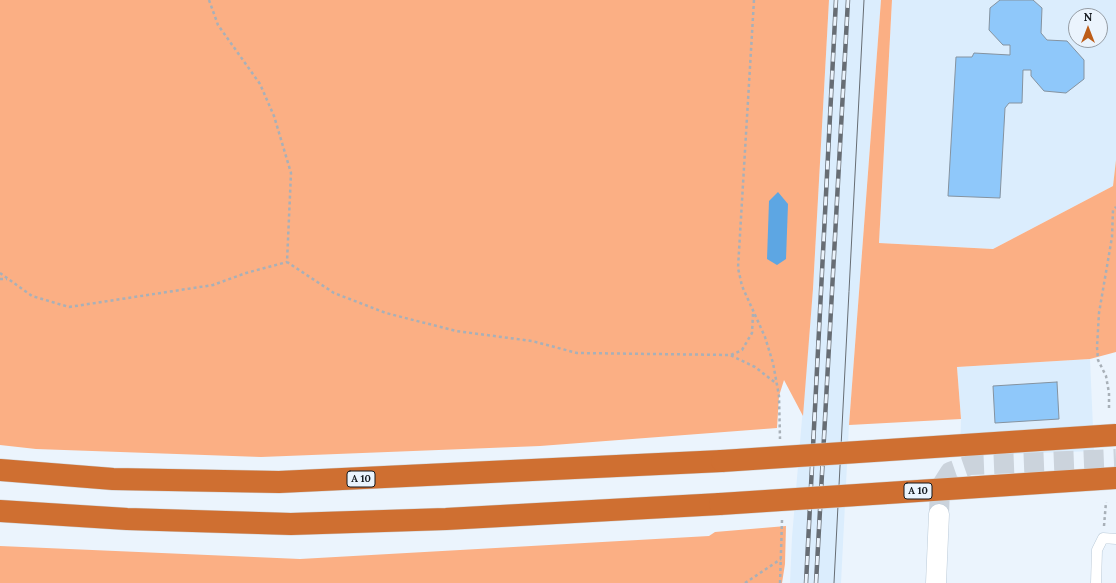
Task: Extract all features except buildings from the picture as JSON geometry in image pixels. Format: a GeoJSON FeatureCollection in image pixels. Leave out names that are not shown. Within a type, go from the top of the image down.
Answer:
{"type":"FeatureCollection","features":[{"type":"Feature","properties":{"kind":"highway","name":"A 10"},"geometry":{"type":"LineString","coordinates":[[0,470],[113,479],[279,482],[722,462],[1116,436]]}},
{"type":"Feature","properties":{"kind":"highway","name":"A 10"},"geometry":{"type":"LineString","coordinates":[[0,511],[127,519],[291,524],[446,519],[720,504],[1116,478]]}},
{"type":"Feature","properties":{"kind":"street"},"geometry":{"type":"LineString","coordinates":[[936,583],[939,514]]}},
{"type":"Feature","properties":{"kind":"lane"},"geometry":{"type":"LineString","coordinates":[[1096,583],[1097,550],[1103,538],[1116,538]]}},
{"type":"Feature","properties":{"kind":"path"},"geometry":{"type":"LineString","coordinates":[[209,0],[218,25],[260,84],[274,116],[291,173],[287,262]]}},
{"type":"Feature","properties":{"kind":"path"},"geometry":{"type":"LineString","coordinates":[[730,355],[755,367],[777,384],[765,337],[753,314],[742,286],[738,268],[754,0]]}},
{"type":"Feature","properties":{"kind":"path"},"geometry":{"type":"LineString","coordinates":[[1110,408],[1110,393],[1106,376],[1098,360],[1096,346],[1099,313],[1112,237],[1113,210],[1116,207]]}},
{"type":"Feature","properties":{"kind":"path"},"geometry":{"type":"LineString","coordinates":[[0,273],[32,296],[69,307],[213,285],[246,273],[287,262],[334,293],[386,312],[456,331],[532,341],[577,352],[730,355],[742,350],[752,333],[753,314]]}},
{"type":"Feature","properties":{"kind":"path"},"geometry":{"type":"LineString","coordinates":[[0,279],[8,279]]}},
{"type":"Feature","properties":{"kind":"path"},"geometry":{"type":"LineString","coordinates":[[1103,538],[1106,502]]}},
{"type":"Feature","properties":{"kind":"path"},"geometry":{"type":"LineString","coordinates":[[745,583],[781,559]]}},
{"type":"Feature","properties":{"kind":"shaded area"},"geometry":{"type":"Polygon","coordinates":[[[0,0],[829,0],[813,289],[803,416],[784,380],[779,396],[777,428],[540,446],[261,457],[36,449],[0,445],[0,0]]]}},
{"type":"Feature","properties":{"kind":"shaded area"},"geometry":{"type":"Polygon","coordinates":[[[829,0],[881,0],[849,425],[841,583],[790,583],[792,537],[813,289],[829,0]]]}},
{"type":"Feature","properties":{"kind":"shaded area"},"geometry":{"type":"Polygon","coordinates":[[[881,0],[892,0],[879,243],[993,249],[1113,186],[1116,160],[1116,352],[1090,359],[957,367],[961,419],[849,425],[881,0]]]}},
{"type":"Feature","properties":{"kind":"shaded area"},"geometry":{"type":"Polygon","coordinates":[[[892,0],[1116,0],[1116,160],[1113,186],[993,249],[879,243],[892,0]]]}},
{"type":"Feature","properties":{"kind":"shaded area"},"geometry":{"type":"Polygon","coordinates":[[[1090,359],[1094,451],[960,456],[961,419],[957,367],[1090,359]]]}},
{"type":"Feature","properties":{"kind":"shaded area"},"geometry":{"type":"Polygon","coordinates":[[[786,526],[785,564],[782,583],[0,583],[0,546],[300,559],[709,536],[715,532],[786,526]]]}},
{"type":"Feature","properties":{"kind":"water"},"geometry":{"type":"Polygon","coordinates":[[[778,192],[788,204],[786,259],[777,265],[767,259],[769,201],[778,192]]]}},
{"type":"Feature","properties":{"kind":"tunnel"},"geometry":{"type":"LineString","coordinates":[[939,514],[940,488],[950,472],[970,465],[1116,459]]}},
{"type":"Feature","properties":{"kind":"tram line"},"geometry":{"type":"LineString","coordinates":[[834,583],[864,0]]}},
{"type":"Feature","properties":{"kind":"railway"},"geometry":{"type":"LineString","coordinates":[[806,583],[836,0]]}},
{"type":"Feature","properties":{"kind":"railway"},"geometry":{"type":"LineString","coordinates":[[816,583],[848,0]]}}]}
